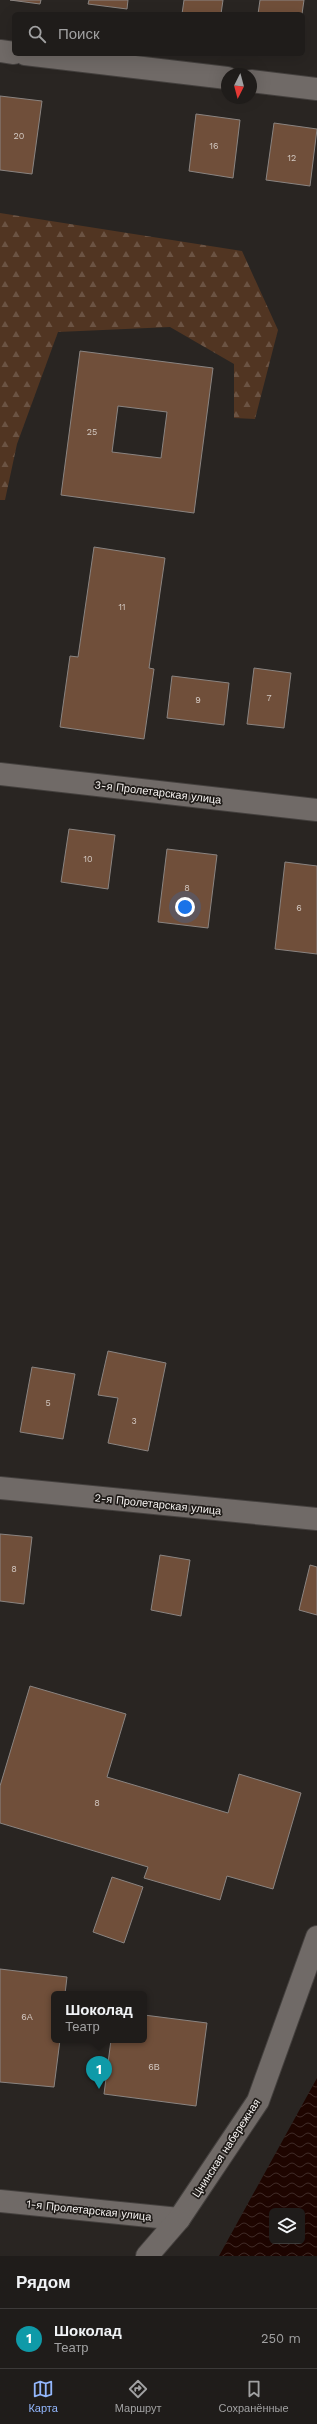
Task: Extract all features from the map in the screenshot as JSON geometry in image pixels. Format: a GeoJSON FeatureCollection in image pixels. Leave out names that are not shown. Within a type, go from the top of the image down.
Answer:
{"type":"FeatureCollection","features":[{"type":"Feature","properties":{"kind":"street"},"geometry":{"type":"LineString","coordinates":[[0,51],[12,53]]}},
{"type":"Feature","properties":{"kind":"street"},"geometry":{"type":"LineString","coordinates":[[42,56],[221,77]]}},
{"type":"Feature","properties":{"kind":"street"},"geometry":{"type":"LineString","coordinates":[[257,82],[317,89]]}},
{"type":"Feature","properties":{"kind":"street","name":"3-я Пролетарская улица"},"geometry":{"type":"LineString","coordinates":[[0,774],[317,810]]}},
{"type":"Feature","properties":{"kind":"street","name":"2-я Пролетарская улица"},"geometry":{"type":"LineString","coordinates":[[0,1488],[317,1520]]}},
{"type":"Feature","properties":{"kind":"street","name":"Цнинская набережная"},"geometry":{"type":"LineString","coordinates":[[147,2256],[179,2219],[258,2101],[317,1937]]}},
{"type":"Feature","properties":{"kind":"street","name":"1-я Пролетарская улица"},"geometry":{"type":"LineString","coordinates":[[0,2201],[179,2219]]}},
{"type":"Feature","properties":{"kind":"green space"},"geometry":{"type":"Polygon","coordinates":[[[0,213],[242,251],[278,330],[255,419],[234,418],[234,364],[170,327],[58,332],[17,444],[5,500],[0,500],[0,213]]]}},
{"type":"Feature","properties":{"kind":"water"},"geometry":{"type":"Polygon","coordinates":[[[317,2078],[317,2256],[219,2256],[317,2078]]]}},
{"type":"Feature","properties":{"kind":"building"},"geometry":{"type":"Polygon","coordinates":[[[10,0],[41,0],[40,4],[10,0]]]}},
{"type":"Feature","properties":{"kind":"building"},"geometry":{"type":"Polygon","coordinates":[[[89,0],[128,0],[127,9],[88,4],[89,0]]]}},
{"type":"Feature","properties":{"kind":"building"},"geometry":{"type":"Polygon","coordinates":[[[184,0],[223,0],[221,12],[182,12],[184,0]]]}},
{"type":"Feature","properties":{"kind":"building"},"geometry":{"type":"Polygon","coordinates":[[[260,0],[304,0],[302,12],[258,12],[260,0]]]}},
{"type":"Feature","properties":{"kind":"building"},"geometry":{"type":"Polygon","coordinates":[[[0,96],[42,101],[32,174],[0,170],[0,96]]]}},
{"type":"Feature","properties":{"kind":"building"},"geometry":{"type":"Polygon","coordinates":[[[196,114],[240,120],[233,178],[189,171],[196,114]]]}},
{"type":"Feature","properties":{"kind":"building"},"geometry":{"type":"Polygon","coordinates":[[[274,123],[317,129],[310,186],[266,180],[274,123]]]}},
{"type":"Feature","properties":{"kind":"building"},"geometry":{"type":"Polygon","coordinates":[[[80,351],[213,368],[194,513],[61,495],[80,351]],[[118,406],[112,452],[161,458],[167,412],[118,406]]]}},
{"type":"Feature","properties":{"kind":"building"},"geometry":{"type":"Polygon","coordinates":[[[94,547],[165,558],[149,668],[154,669],[144,739],[60,727],[70,656],[78,657],[94,547]]]}},
{"type":"Feature","properties":{"kind":"building"},"geometry":{"type":"Polygon","coordinates":[[[254,668],[291,673],[284,728],[247,724],[254,668]]]}},
{"type":"Feature","properties":{"kind":"building"},"geometry":{"type":"Polygon","coordinates":[[[172,676],[229,683],[224,725],[167,718],[172,676]]]}},
{"type":"Feature","properties":{"kind":"building"},"geometry":{"type":"Polygon","coordinates":[[[69,829],[115,835],[108,889],[61,882],[69,829]]]}},
{"type":"Feature","properties":{"kind":"building"},"geometry":{"type":"Polygon","coordinates":[[[167,849],[217,855],[208,928],[158,922],[167,849]]]}},
{"type":"Feature","properties":{"kind":"building"},"geometry":{"type":"Polygon","coordinates":[[[285,862],[317,866],[317,954],[275,949],[285,862]]]}},
{"type":"Feature","properties":{"kind":"building"},"geometry":{"type":"Polygon","coordinates":[[[108,1351],[166,1363],[148,1451],[108,1443],[118,1398],[98,1395],[108,1351]]]}},
{"type":"Feature","properties":{"kind":"building"},"geometry":{"type":"Polygon","coordinates":[[[32,1367],[75,1374],[63,1439],[20,1432],[32,1367]]]}},
{"type":"Feature","properties":{"kind":"building"},"geometry":{"type":"Polygon","coordinates":[[[0,1534],[32,1537],[24,1604],[0,1601],[0,1534]]]}},
{"type":"Feature","properties":{"kind":"building"},"geometry":{"type":"Polygon","coordinates":[[[160,1555],[190,1560],[181,1616],[151,1610],[160,1555]]]}},
{"type":"Feature","properties":{"kind":"building"},"geometry":{"type":"Polygon","coordinates":[[[310,1565],[317,1567],[317,1615],[299,1610],[310,1565]]]}},
{"type":"Feature","properties":{"kind":"building"},"geometry":{"type":"Polygon","coordinates":[[[30,1686],[126,1714],[107,1777],[228,1813],[239,1774],[301,1793],[273,1889],[227,1876],[220,1900],[144,1878],[148,1867],[0,1823],[0,1786],[30,1686]]]}},
{"type":"Feature","properties":{"kind":"building"},"geometry":{"type":"Polygon","coordinates":[[[112,1877],[143,1887],[124,1943],[93,1932],[112,1877]]]}},
{"type":"Feature","properties":{"kind":"building"},"geometry":{"type":"Polygon","coordinates":[[[0,1969],[67,1977],[65,1991],[51,1991],[51,2043],[60,2043],[54,2087],[0,2082],[0,1969]]]}},
{"type":"Feature","properties":{"kind":"building"},"geometry":{"type":"Polygon","coordinates":[[[147,2015],[207,2023],[196,2106],[104,2094],[111,2043],[147,2043],[147,2015]]]}},
{"type":"Feature","properties":{"kind":"place","name":"Шоколад"},"geometry":{"type":"Point","coordinates":[99,2089]}}]}
